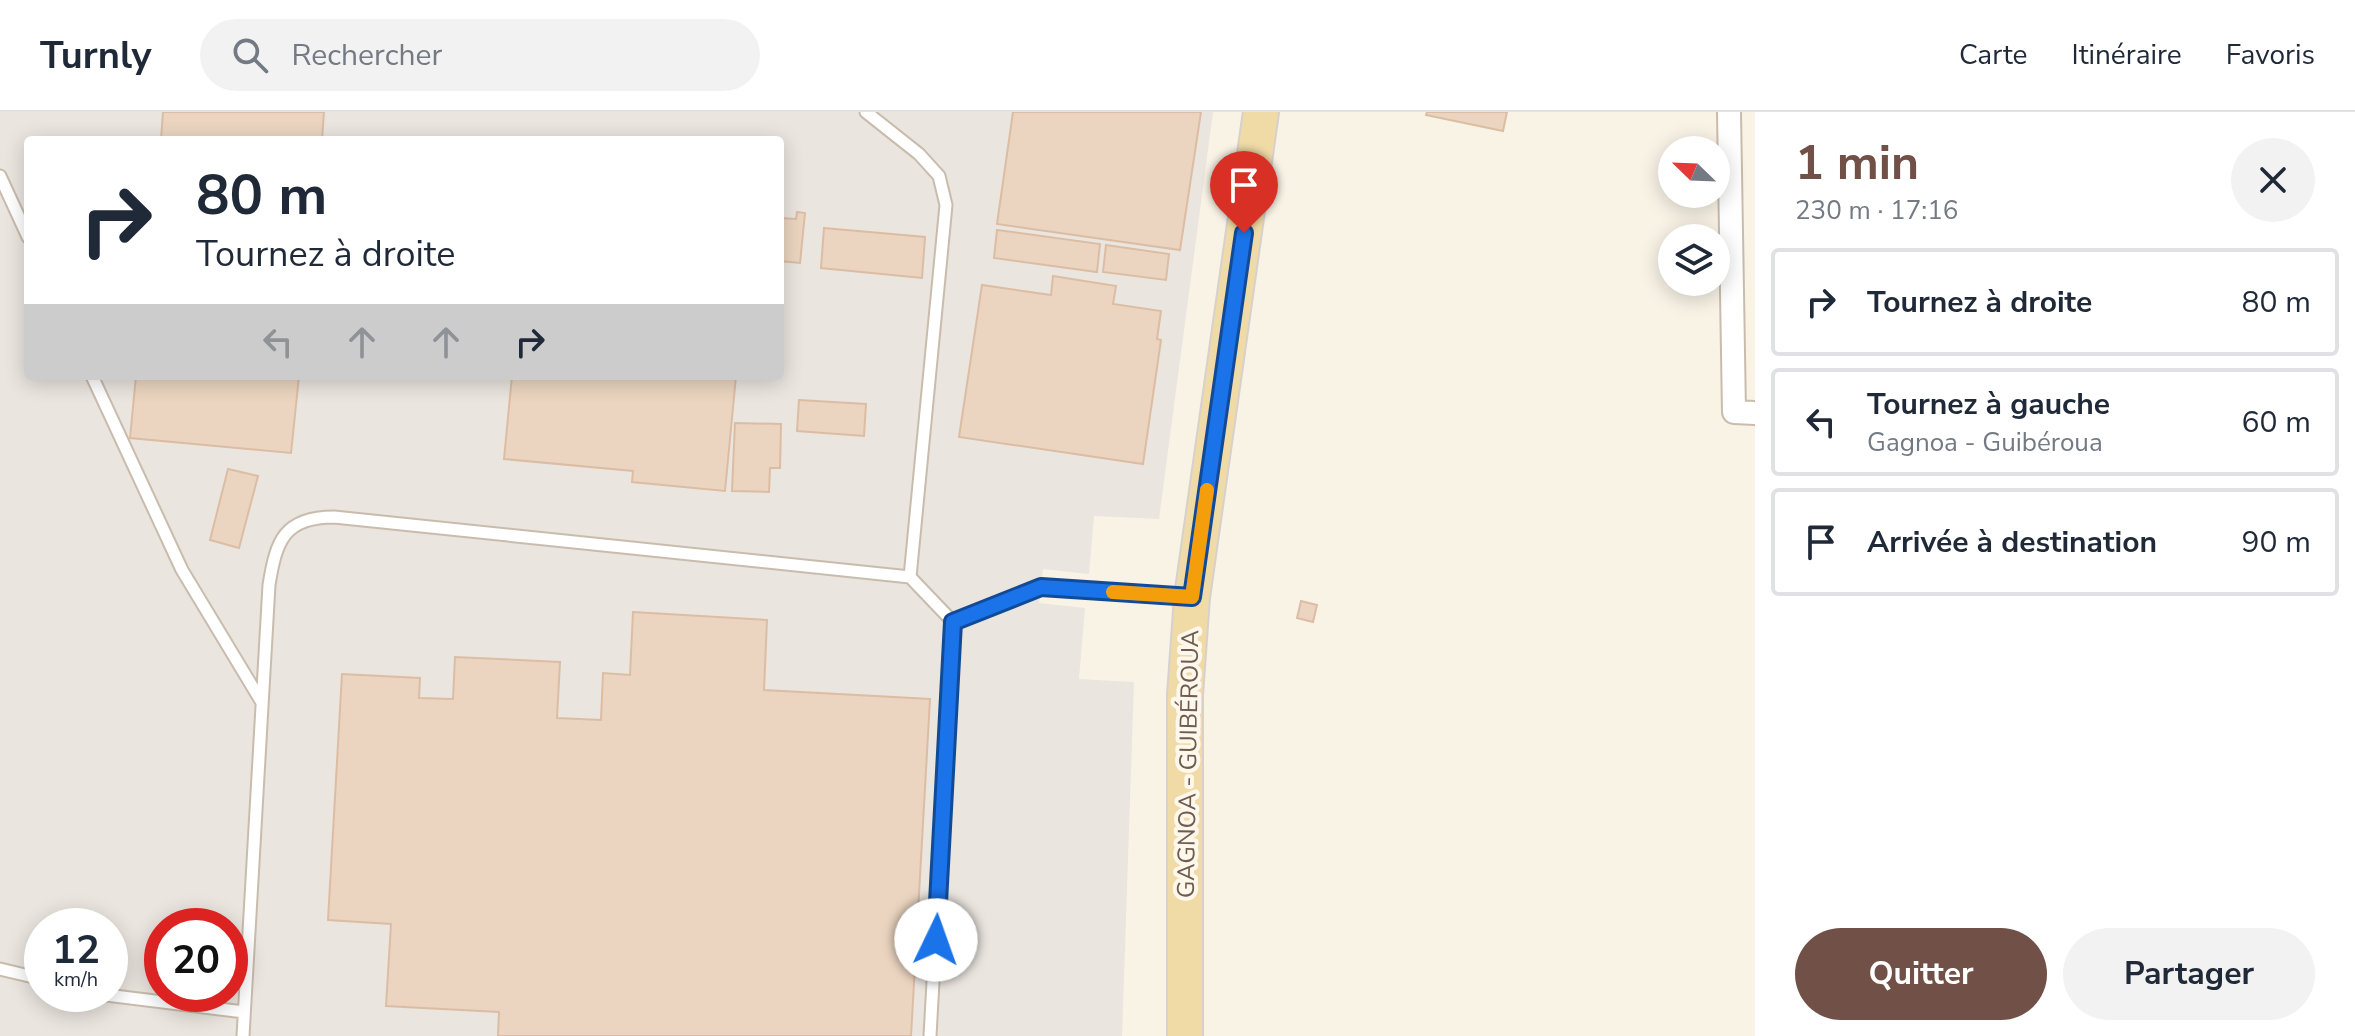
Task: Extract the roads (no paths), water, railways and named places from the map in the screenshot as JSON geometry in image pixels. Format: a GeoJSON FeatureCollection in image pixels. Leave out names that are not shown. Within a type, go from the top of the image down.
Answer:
{"type":"FeatureCollection","features":[{"type":"Feature","properties":{"kind":"main road","name":"GAGNOA - GUIBÉROUA"},"geometry":{"type":"LineString","coordinates":[[1185,1036],[1185,695],[1192,597],[1261,112]]}},
{"type":"Feature","properties":{"kind":"street"},"geometry":{"type":"LineString","coordinates":[[1729,112],[1734,412],[1755,413]]}},
{"type":"Feature","properties":{"kind":"lane"},"geometry":{"type":"LineString","coordinates":[[866,112],[919,154],[939,176],[946,205],[910,577]]}},
{"type":"Feature","properties":{"kind":"lane"},"geometry":{"type":"LineString","coordinates":[[0,176],[24,228]]}},
{"type":"Feature","properties":{"kind":"lane"},"geometry":{"type":"LineString","coordinates":[[94,380],[182,570],[261,701]]}},
{"type":"Feature","properties":{"kind":"lane"},"geometry":{"type":"LineString","coordinates":[[248,939],[261,701],[274,556],[286,532],[311,517],[910,577],[953,622],[930,1036]]}},
{"type":"Feature","properties":{"kind":"lane"},"geometry":{"type":"LineString","coordinates":[[953,622],[1041,587],[1192,597]]}},
{"type":"Feature","properties":{"kind":"lane"},"geometry":{"type":"LineString","coordinates":[[0,969],[24,975]]}},
{"type":"Feature","properties":{"kind":"lane"},"geometry":{"type":"LineString","coordinates":[[243,1036],[244,1012]]}}]}
